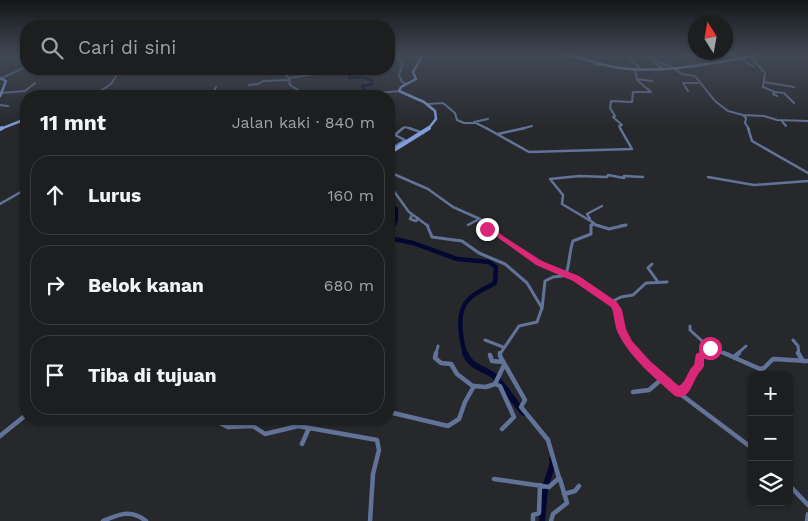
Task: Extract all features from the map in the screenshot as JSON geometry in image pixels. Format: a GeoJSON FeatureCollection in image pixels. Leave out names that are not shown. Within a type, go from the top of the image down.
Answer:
{"type":"FeatureCollection","features":[{"type":"Feature","properties":{"kind":"main road"},"geometry":{"type":"LineString","coordinates":[[1,95],[6,81],[3,79]]}},
{"type":"Feature","properties":{"kind":"main road"},"geometry":{"type":"LineString","coordinates":[[395,148],[432,127],[436,120],[435,113],[428,104],[399,91],[400,88],[415,79]]}},
{"type":"Feature","properties":{"kind":"main road"},"geometry":{"type":"LineString","coordinates":[[0,129],[20,121]]}},
{"type":"Feature","properties":{"kind":"street"},"geometry":{"type":"LineString","coordinates":[[102,90],[114,79]]}},
{"type":"Feature","properties":{"kind":"street"},"geometry":{"type":"LineString","coordinates":[[249,85],[258,84],[263,81],[285,79]]}},
{"type":"Feature","properties":{"kind":"street"},"geometry":{"type":"LineString","coordinates":[[289,79],[290,85],[298,90]]}},
{"type":"Feature","properties":{"kind":"street"},"geometry":{"type":"LineString","coordinates":[[401,79],[402,82],[408,84]]}},
{"type":"Feature","properties":{"kind":"street"},"geometry":{"type":"LineString","coordinates":[[474,122],[529,152],[632,149],[619,126],[622,125],[613,117],[616,116],[610,108],[611,101],[632,102],[633,92],[652,92],[638,79]]}},
{"type":"Feature","properties":{"kind":"street"},"geometry":{"type":"LineString","coordinates":[[644,79],[652,81]]}},
{"type":"Feature","properties":{"kind":"street"},"geometry":{"type":"LineString","coordinates":[[696,79],[725,110],[781,120],[808,121]]}},
{"type":"Feature","properties":{"kind":"street"},"geometry":{"type":"LineString","coordinates":[[794,87],[764,82],[762,84],[763,87],[775,92],[784,93],[794,103]]}},
{"type":"Feature","properties":{"kind":"street"},"geometry":{"type":"LineString","coordinates":[[26,90],[35,83]]}},
{"type":"Feature","properties":{"kind":"street"},"geometry":{"type":"LineString","coordinates":[[688,91],[683,83],[699,84]]}},
{"type":"Feature","properties":{"kind":"street"},"geometry":{"type":"LineString","coordinates":[[395,91],[399,91]]}},
{"type":"Feature","properties":{"kind":"street"},"geometry":{"type":"LineString","coordinates":[[1,95],[20,92]]}},
{"type":"Feature","properties":{"kind":"street"},"geometry":{"type":"LineString","coordinates":[[775,92],[776,96]]}},
{"type":"Feature","properties":{"kind":"street"},"geometry":{"type":"LineString","coordinates":[[428,104],[442,103],[455,113],[457,120],[464,123],[488,119]]}},
{"type":"Feature","properties":{"kind":"street"},"geometry":{"type":"LineString","coordinates":[[0,105],[8,106]]}},
{"type":"Feature","properties":{"kind":"street"},"geometry":{"type":"LineString","coordinates":[[743,114],[746,118],[745,123],[751,134],[752,141],[808,173]]}},
{"type":"Feature","properties":{"kind":"street"},"geometry":{"type":"LineString","coordinates":[[781,120],[786,126]]}},
{"type":"Feature","properties":{"kind":"street"},"geometry":{"type":"LineString","coordinates":[[498,134],[532,126]]}},
{"type":"Feature","properties":{"kind":"street"},"geometry":{"type":"LineString","coordinates":[[395,135],[405,128],[421,132]]}},
{"type":"Feature","properties":{"kind":"street"},"geometry":{"type":"LineString","coordinates":[[395,135],[405,140],[395,148]]}},
{"type":"Feature","properties":{"kind":"street"},"geometry":{"type":"LineString","coordinates":[[395,175],[428,189],[453,207],[481,220],[501,238],[539,263],[568,275],[611,302],[617,308],[619,325],[629,344],[662,379],[748,445]]}},
{"type":"Feature","properties":{"kind":"street"},"geometry":{"type":"LineString","coordinates":[[568,275],[572,242],[591,234],[592,224],[594,223],[590,219],[564,206],[562,204],[563,195],[550,180],[579,176],[607,177],[608,175],[624,178],[624,176],[643,177]]}},
{"type":"Feature","properties":{"kind":"street"},"geometry":{"type":"LineString","coordinates":[[708,177],[754,185],[808,181]]}},
{"type":"Feature","properties":{"kind":"street"},"geometry":{"type":"LineString","coordinates":[[0,204],[20,192]]}},
{"type":"Feature","properties":{"kind":"street"},"geometry":{"type":"LineString","coordinates":[[395,194],[412,215],[428,225],[432,237],[464,242],[472,250],[512,269],[527,283],[542,309]]}},
{"type":"Feature","properties":{"kind":"street"},"geometry":{"type":"LineString","coordinates":[[590,219],[588,214],[602,206]]}},
{"type":"Feature","properties":{"kind":"street"},"geometry":{"type":"LineString","coordinates":[[468,225],[481,220]]}},
{"type":"Feature","properties":{"kind":"street"},"geometry":{"type":"LineString","coordinates":[[481,220],[488,232],[487,234]]}},
{"type":"Feature","properties":{"kind":"street"},"geometry":{"type":"LineString","coordinates":[[592,224],[608,229],[626,225]]}},
{"type":"Feature","properties":{"kind":"street"},"geometry":{"type":"LineString","coordinates":[[652,264],[648,268],[659,283]]}},
{"type":"Feature","properties":{"kind":"street"},"geometry":{"type":"LineString","coordinates":[[551,521],[553,514],[566,504],[548,440],[521,407],[525,400],[499,355],[502,347],[519,326],[538,322],[542,309],[542,288],[546,280],[552,277],[568,275]]}},
{"type":"Feature","properties":{"kind":"street"},"geometry":{"type":"LineString","coordinates":[[611,302],[622,297],[633,296],[646,283],[667,282]]}},
{"type":"Feature","properties":{"kind":"street"},"geometry":{"type":"LineString","coordinates":[[690,326],[690,330],[712,350],[711,353]]}},
{"type":"Feature","properties":{"kind":"street"},"geometry":{"type":"LineString","coordinates":[[485,340],[502,347]]}},
{"type":"Feature","properties":{"kind":"street"},"geometry":{"type":"LineString","coordinates":[[793,340],[798,346],[797,350],[806,361]]}},
{"type":"Feature","properties":{"kind":"street"},"geometry":{"type":"LineString","coordinates":[[438,346],[435,358],[441,363],[451,364],[457,374],[474,387]]}},
{"type":"Feature","properties":{"kind":"street"},"geometry":{"type":"LineString","coordinates":[[734,356],[746,346]]}},
{"type":"Feature","properties":{"kind":"street"},"geometry":{"type":"LineString","coordinates":[[679,393],[688,386],[693,371],[699,366],[699,357],[704,354],[724,353],[761,369],[772,359],[806,361]]}},
{"type":"Feature","properties":{"kind":"street"},"geometry":{"type":"LineString","coordinates":[[490,355],[492,361],[503,363]]}},
{"type":"Feature","properties":{"kind":"street"},"geometry":{"type":"LineString","coordinates":[[395,413],[448,426],[459,419],[474,387],[477,385],[487,387],[495,383],[503,363]]}},
{"type":"Feature","properties":{"kind":"street"},"geometry":{"type":"LineString","coordinates":[[633,392],[652,390],[662,379]]}},
{"type":"Feature","properties":{"kind":"street"},"geometry":{"type":"LineString","coordinates":[[495,383],[500,386],[514,417],[502,429]]}},
{"type":"Feature","properties":{"kind":"street"},"geometry":{"type":"LineString","coordinates":[[0,436],[20,420]]}},
{"type":"Feature","properties":{"kind":"street"},"geometry":{"type":"LineString","coordinates":[[224,425],[228,427],[253,426],[265,434],[298,426],[377,440],[380,448],[373,474],[374,492],[370,521]]}},
{"type":"Feature","properties":{"kind":"street"},"geometry":{"type":"LineString","coordinates":[[302,444],[309,428]]}},
{"type":"Feature","properties":{"kind":"street"},"geometry":{"type":"LineString","coordinates":[[494,479],[549,487],[559,478]]}},
{"type":"Feature","properties":{"kind":"street"},"geometry":{"type":"LineString","coordinates":[[533,521],[533,515],[539,513],[541,485]]}},
{"type":"Feature","properties":{"kind":"street"},"geometry":{"type":"LineString","coordinates":[[564,494],[575,491],[579,486]]}},
{"type":"Feature","properties":{"kind":"street"},"geometry":{"type":"LineString","coordinates":[[793,489],[808,505]]}},
{"type":"Feature","properties":{"kind":"street"},"geometry":{"type":"LineString","coordinates":[[103,521],[131,512],[136,513],[146,521]]}},
{"type":"Feature","properties":{"kind":"street"},"geometry":{"type":"LineString","coordinates":[[807,521],[808,514]]}},
{"type":"Feature","properties":{"kind":"waterway"},"geometry":{"type":"LineString","coordinates":[[364,90],[362,86],[372,84],[369,79]]}},
{"type":"Feature","properties":{"kind":"waterway"},"geometry":{"type":"LineString","coordinates":[[395,208],[395,222]]}},
{"type":"Feature","properties":{"kind":"waterway"},"geometry":{"type":"LineString","coordinates":[[395,239],[413,243],[457,259],[489,262],[496,267],[495,283],[477,292],[464,305],[461,318],[461,333],[465,354]]}},
{"type":"Feature","properties":{"kind":"waterway"},"geometry":{"type":"LineString","coordinates":[[465,353],[470,361],[498,380],[524,413]]}},
{"type":"Feature","properties":{"kind":"waterway"},"geometry":{"type":"LineString","coordinates":[[542,521],[545,488],[553,463],[552,459]]}},
{"type":"Feature","properties":{"kind":"route"},"geometry":{"type":"LineString","coordinates":[[487,229],[483,222],[501,238],[539,263],[576,278],[614,304],[617,310],[619,325],[629,344],[647,364],[679,393],[688,386],[693,371],[700,364],[699,357],[711,353],[712,350],[710,348]]}}]}
